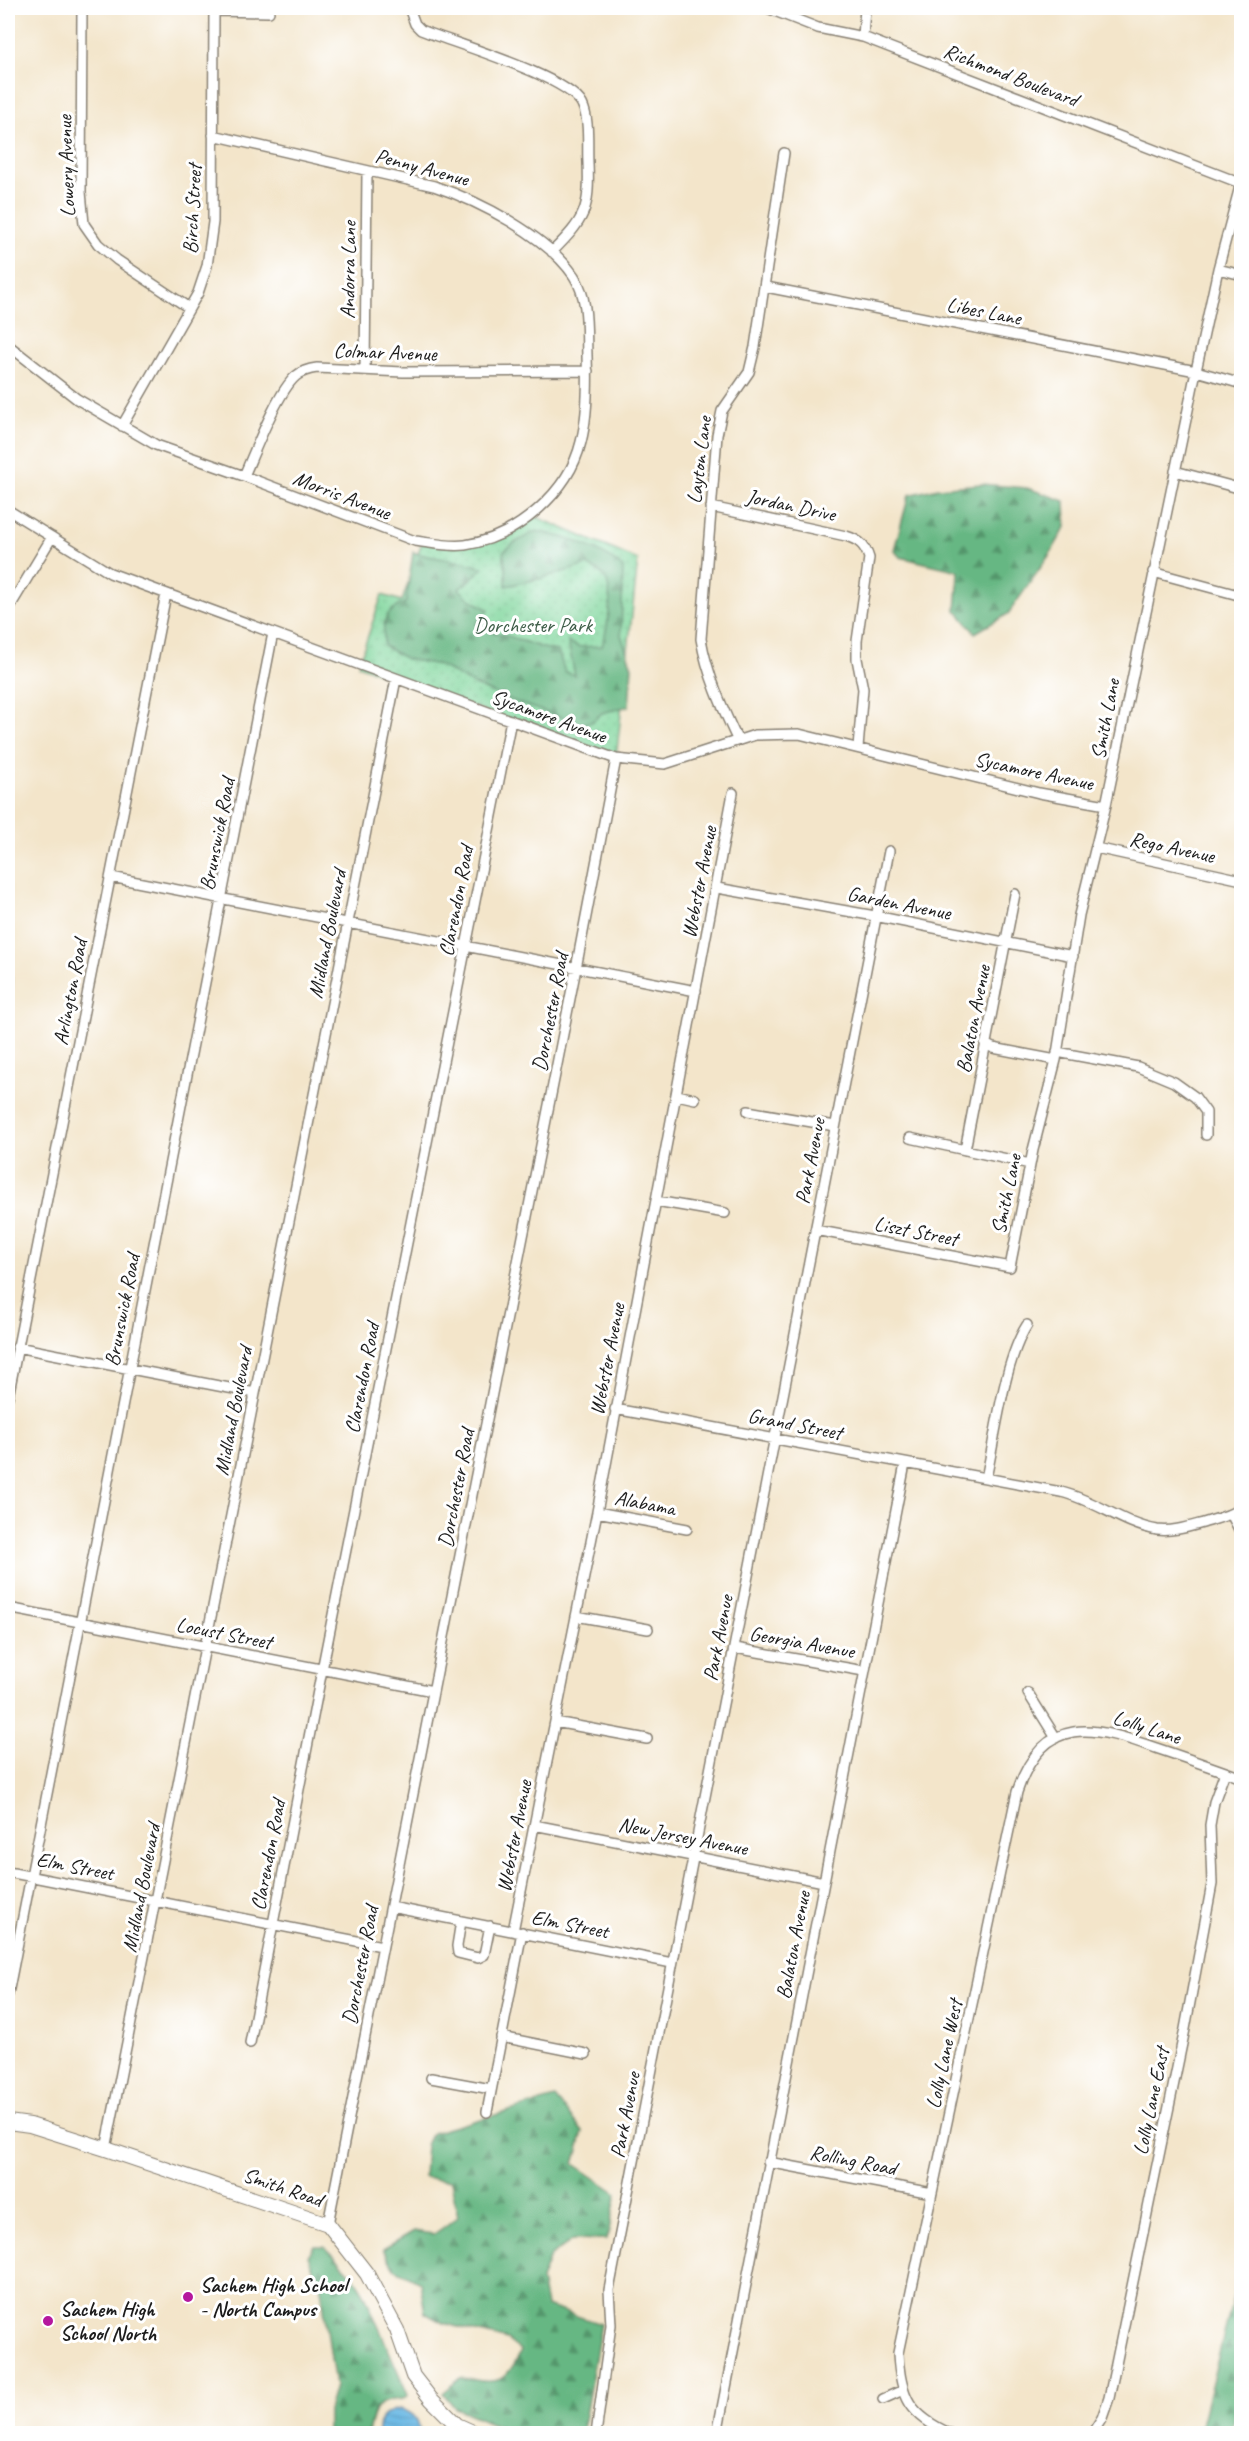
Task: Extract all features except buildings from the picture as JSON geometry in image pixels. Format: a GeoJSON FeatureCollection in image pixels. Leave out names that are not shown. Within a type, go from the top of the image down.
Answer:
{"type":"FeatureCollection","features":[{"type":"Feature","properties":{"kind":"street","name":"Lowery Avenue"},"geometry":{"type":"LineString","coordinates":[[82,8],[81,192],[84,224],[98,244],[117,260],[189,308]]}},
{"type":"Feature","properties":{"kind":"street"},"geometry":{"type":"LineString","coordinates":[[409,8],[415,24],[421,30],[503,60],[562,87],[583,106],[587,146],[587,200],[575,229],[552,252]]}},
{"type":"Feature","properties":{"kind":"street","name":"Richmond Boulevard"},"geometry":{"type":"LineString","coordinates":[[767,8],[798,22],[863,37],[1241,181]]}},
{"type":"Feature","properties":{"kind":"street"},"geometry":{"type":"LineString","coordinates":[[863,37],[865,8]]}},
{"type":"Feature","properties":{"kind":"street","name":"Birch Street"},"geometry":{"type":"LineString","coordinates":[[122,426],[204,278],[212,234],[214,9]]}},
{"type":"Feature","properties":{"kind":"street"},"geometry":{"type":"LineString","coordinates":[[214,9],[269,12]]}},
{"type":"Feature","properties":{"kind":"street","name":"Penny Avenue"},"geometry":{"type":"LineString","coordinates":[[213,135],[434,186],[476,201],[552,252],[573,275],[583,299],[588,371]]}},
{"type":"Feature","properties":{"kind":"street","name":"Layton Lane"},"geometry":{"type":"LineString","coordinates":[[737,739],[722,708],[705,660],[701,639],[711,507],[722,411],[749,372],[766,287],[784,153]]}},
{"type":"Feature","properties":{"kind":"street","name":"Andorra Lane"},"geometry":{"type":"LineString","coordinates":[[365,370],[367,171]]}},
{"type":"Feature","properties":{"kind":"street","name":"Smith Lane"},"geometry":{"type":"LineString","coordinates":[[1010,1267],[1030,1164],[1057,1056],[1079,915],[1106,805],[1218,269],[1241,181]]}},
{"type":"Feature","properties":{"kind":"street"},"geometry":{"type":"LineString","coordinates":[[1218,269],[1242,275]]}},
{"type":"Feature","properties":{"kind":"street","name":"Libes Lane"},"geometry":{"type":"LineString","coordinates":[[766,287],[1196,371],[1242,384]]}},
{"type":"Feature","properties":{"kind":"street","name":"Morris Avenue"},"geometry":{"type":"LineString","coordinates":[[8,345],[77,399],[156,445],[415,541],[453,546],[467,545],[509,529],[532,514],[562,484],[581,442],[588,371]]}},
{"type":"Feature","properties":{"kind":"street","name":"Colmar Avenue"},"geometry":{"type":"LineString","coordinates":[[244,476],[284,390],[298,374],[317,368],[403,372],[588,371]]}},
{"type":"Feature","properties":{"kind":"street"},"geometry":{"type":"LineString","coordinates":[[1175,471],[1242,489]]}},
{"type":"Feature","properties":{"kind":"street","name":"Jordan Drive"},"geometry":{"type":"LineString","coordinates":[[711,507],[823,530],[856,539],[862,543],[869,558],[857,641],[857,659],[863,689],[858,748]]}},
{"type":"Feature","properties":{"kind":"street","name":"Sycamore Avenue"},"geometry":{"type":"LineString","coordinates":[[8,510],[110,573],[616,759],[665,764],[737,739],[755,735],[799,734],[1039,793],[1106,805]]}},
{"type":"Feature","properties":{"kind":"street"},"geometry":{"type":"LineString","coordinates":[[8,610],[52,537]]}},
{"type":"Feature","properties":{"kind":"street"},"geometry":{"type":"LineString","coordinates":[[1153,572],[1242,596]]}},
{"type":"Feature","properties":{"kind":"street","name":"Arlington Road"},"geometry":{"type":"LineString","coordinates":[[8,1396],[166,594]]}},
{"type":"Feature","properties":{"kind":"street","name":"Brunswick Road"},"geometry":{"type":"LineString","coordinates":[[8,1994],[78,1624],[223,898],[273,633]]}},
{"type":"Feature","properties":{"kind":"street","name":"Midland Boulevard"},"geometry":{"type":"LineString","coordinates":[[106,2149],[157,1900],[396,679]]}},
{"type":"Feature","properties":{"kind":"street","name":"Clarendon Road"},"geometry":{"type":"LineString","coordinates":[[250,2043],[511,720]]}},
{"type":"Feature","properties":{"kind":"street","name":"Dorchester Road"},"geometry":{"type":"LineString","coordinates":[[328,2224],[577,968],[616,759]]}},
{"type":"Feature","properties":{"kind":"street","name":"Webster Avenue"},"geometry":{"type":"LineString","coordinates":[[487,2112],[534,1825],[597,1512],[717,888],[733,793]]}},
{"type":"Feature","properties":{"kind":"street","name":"Rego Avenue"},"geometry":{"type":"LineString","coordinates":[[1096,848],[1242,880]]}},
{"type":"Feature","properties":{"kind":"street","name":"Park Avenue"},"geometry":{"type":"LineString","coordinates":[[596,2433],[611,2325],[609,2290],[889,851]]}},
{"type":"Feature","properties":{"kind":"street"},"geometry":{"type":"LineString","coordinates":[[111,877],[696,991]]}},
{"type":"Feature","properties":{"kind":"street","name":"Garden Avenue"},"geometry":{"type":"LineString","coordinates":[[717,888],[875,916],[1073,956]]}},
{"type":"Feature","properties":{"kind":"street","name":"Balaton Avenue"},"geometry":{"type":"LineString","coordinates":[[965,1150],[1015,894]]}},
{"type":"Feature","properties":{"kind":"street"},"geometry":{"type":"LineString","coordinates":[[985,1044],[993,1048],[1138,1067],[1174,1082],[1195,1097],[1206,1112],[1206,1135]]}},
{"type":"Feature","properties":{"kind":"street"},"geometry":{"type":"LineString","coordinates":[[677,1095],[695,1099]]}},
{"type":"Feature","properties":{"kind":"street"},"geometry":{"type":"LineString","coordinates":[[748,1111],[835,1126]]}},
{"type":"Feature","properties":{"kind":"street"},"geometry":{"type":"LineString","coordinates":[[910,1138],[1030,1164]]}},
{"type":"Feature","properties":{"kind":"street"},"geometry":{"type":"LineString","coordinates":[[656,1201],[725,1213]]}},
{"type":"Feature","properties":{"kind":"street","name":"Liszt Street"},"geometry":{"type":"LineString","coordinates":[[815,1230],[1010,1267]]}},
{"type":"Feature","properties":{"kind":"street"},"geometry":{"type":"LineString","coordinates":[[1027,1325],[1017,1341],[986,1478],[1073,1495],[1137,1524],[1157,1530],[1191,1527],[1242,1508]]}},
{"type":"Feature","properties":{"kind":"street"},"geometry":{"type":"LineString","coordinates":[[17,1347],[255,1393]]}},
{"type":"Feature","properties":{"kind":"street","name":"Grand Street"},"geometry":{"type":"LineString","coordinates":[[615,1409],[986,1478]]}},
{"type":"Feature","properties":{"kind":"street","name":"Balaton Avenue"},"geometry":{"type":"LineString","coordinates":[[717,2433],[905,1464]]}},
{"type":"Feature","properties":{"kind":"street","name":"Alabama"},"geometry":{"type":"LineString","coordinates":[[597,1512],[687,1529]]}},
{"type":"Feature","properties":{"kind":"street"},"geometry":{"type":"LineString","coordinates":[[1231,1514],[1242,1535]]}},
{"type":"Feature","properties":{"kind":"street","name":"Locust Street"},"geometry":{"type":"LineString","coordinates":[[8,1608],[78,1624],[433,1691]]}},
{"type":"Feature","properties":{"kind":"street"},"geometry":{"type":"LineString","coordinates":[[576,1616],[648,1629]]}},
{"type":"Feature","properties":{"kind":"street","name":"Georgia Avenue"},"geometry":{"type":"LineString","coordinates":[[735,1648],[864,1671]]}},
{"type":"Feature","properties":{"kind":"street"},"geometry":{"type":"LineString","coordinates":[[1028,1693],[1056,1738]]}},
{"type":"Feature","properties":{"kind":"street"},"geometry":{"type":"LineString","coordinates":[[555,1722],[646,1739]]}},
{"type":"Feature","properties":{"kind":"street","name":"Lolly Lane"},"geometry":{"type":"LineString","coordinates":[[1056,1738],[1089,1730],[1111,1732],[1242,1778]]}},
{"type":"Feature","properties":{"kind":"street","name":"Lolly Lane West"},"geometry":{"type":"LineString","coordinates":[[903,2390],[898,2353],[1017,1792],[1029,1762],[1056,1738]]}},
{"type":"Feature","properties":{"kind":"street","name":"Lolly Lane East"},"geometry":{"type":"LineString","coordinates":[[1092,2433],[1102,2418],[1109,2398],[1185,2029],[1212,1884],[1210,1826],[1214,1802],[1225,1772]]}},
{"type":"Feature","properties":{"kind":"street","name":"New Jersey Avenue"},"geometry":{"type":"LineString","coordinates":[[534,1825],[824,1882]]}},
{"type":"Feature","properties":{"kind":"street","name":"Elm Street"},"geometry":{"type":"LineString","coordinates":[[8,1872],[382,1946]]}},
{"type":"Feature","properties":{"kind":"street","name":"Elm Street"},"geometry":{"type":"LineString","coordinates":[[391,1907],[672,1963]]}},
{"type":"Feature","properties":{"kind":"street"},"geometry":{"type":"LineString","coordinates":[[461,1921],[458,1953],[469,1957],[484,1955],[489,1926]]}},
{"type":"Feature","properties":{"kind":"street"},"geometry":{"type":"LineString","coordinates":[[501,2037],[586,2054]]}},
{"type":"Feature","properties":{"kind":"street"},"geometry":{"type":"LineString","coordinates":[[431,2078],[491,2089]]}},
{"type":"Feature","properties":{"kind":"street","name":"Smith Road"},"geometry":{"type":"LineString","coordinates":[[8,2122],[30,2125],[106,2149],[328,2224],[367,2274],[397,2330],[413,2376],[431,2399],[457,2425],[477,2433]]}},
{"type":"Feature","properties":{"kind":"street","name":"Rolling Road"},"geometry":{"type":"LineString","coordinates":[[768,2162],[932,2193]]}},
{"type":"Feature","properties":{"kind":"street"},"geometry":{"type":"LineString","coordinates":[[884,2398],[903,2390],[913,2409],[923,2419],[951,2433]]}},
{"type":"Feature","properties":{"kind":"green space"},"geometry":{"type":"Polygon","coordinates":[[[981,484],[1027,488],[1065,501],[1066,527],[1008,614],[975,633],[956,610],[959,571],[900,557],[894,550],[909,495],[938,488],[981,484]]]}},
{"type":"Feature","properties":{"kind":"green space","name":"Dorchester Park"},"geometry":{"type":"Polygon","coordinates":[[[532,515],[638,560],[616,759],[358,665],[382,595],[402,601],[422,542],[441,545],[489,538],[532,515]]]}},
{"type":"Feature","properties":{"kind":"green space"},"geometry":{"type":"Polygon","coordinates":[[[536,531],[582,544],[604,554],[623,568],[621,635],[632,667],[629,706],[602,713],[593,721],[581,724],[521,704],[474,685],[439,665],[406,659],[384,646],[384,624],[388,614],[406,602],[413,552],[483,568],[459,589],[470,599],[489,610],[476,624],[492,632],[558,651],[565,672],[575,675],[568,642],[579,647],[602,646],[610,600],[607,582],[602,574],[587,565],[506,586],[503,552],[536,531]]]}},
{"type":"Feature","properties":{"kind":"green space"},"geometry":{"type":"Polygon","coordinates":[[[8,964],[12,983],[8,1023],[8,964]]]}},
{"type":"Feature","properties":{"kind":"green space"},"geometry":{"type":"Polygon","coordinates":[[[555,2098],[583,2132],[574,2164],[617,2193],[607,2239],[573,2240],[550,2256],[541,2280],[546,2306],[601,2324],[582,2433],[515,2433],[455,2408],[443,2393],[461,2378],[491,2381],[504,2377],[521,2351],[507,2340],[443,2323],[425,2313],[420,2282],[394,2268],[383,2249],[414,2231],[434,2234],[458,2217],[451,2181],[424,2177],[426,2145],[432,2133],[555,2098]]]}},
{"type":"Feature","properties":{"kind":"green space"},"geometry":{"type":"Polygon","coordinates":[[[314,2246],[324,2246],[352,2274],[364,2293],[408,2395],[403,2399],[381,2403],[374,2411],[368,2433],[328,2432],[328,2410],[335,2386],[321,2288],[308,2256],[314,2246]]]}},
{"type":"Feature","properties":{"kind":"green space"},"geometry":{"type":"Polygon","coordinates":[[[1241,2267],[1241,2390],[1230,2433],[1199,2433],[1241,2267]]]}},
{"type":"Feature","properties":{"kind":"water"},"geometry":{"type":"Polygon","coordinates":[[[400,2409],[415,2417],[419,2433],[378,2433],[383,2416],[400,2409]]]}},
{"type":"Feature","properties":{"kind":"place","name":"Sachem High School - North Campus"},"geometry":{"type":"Point","coordinates":[188,2297]}},
{"type":"Feature","properties":{"kind":"place","name":"Sachem High School North"},"geometry":{"type":"Point","coordinates":[48,2321]}}]}
